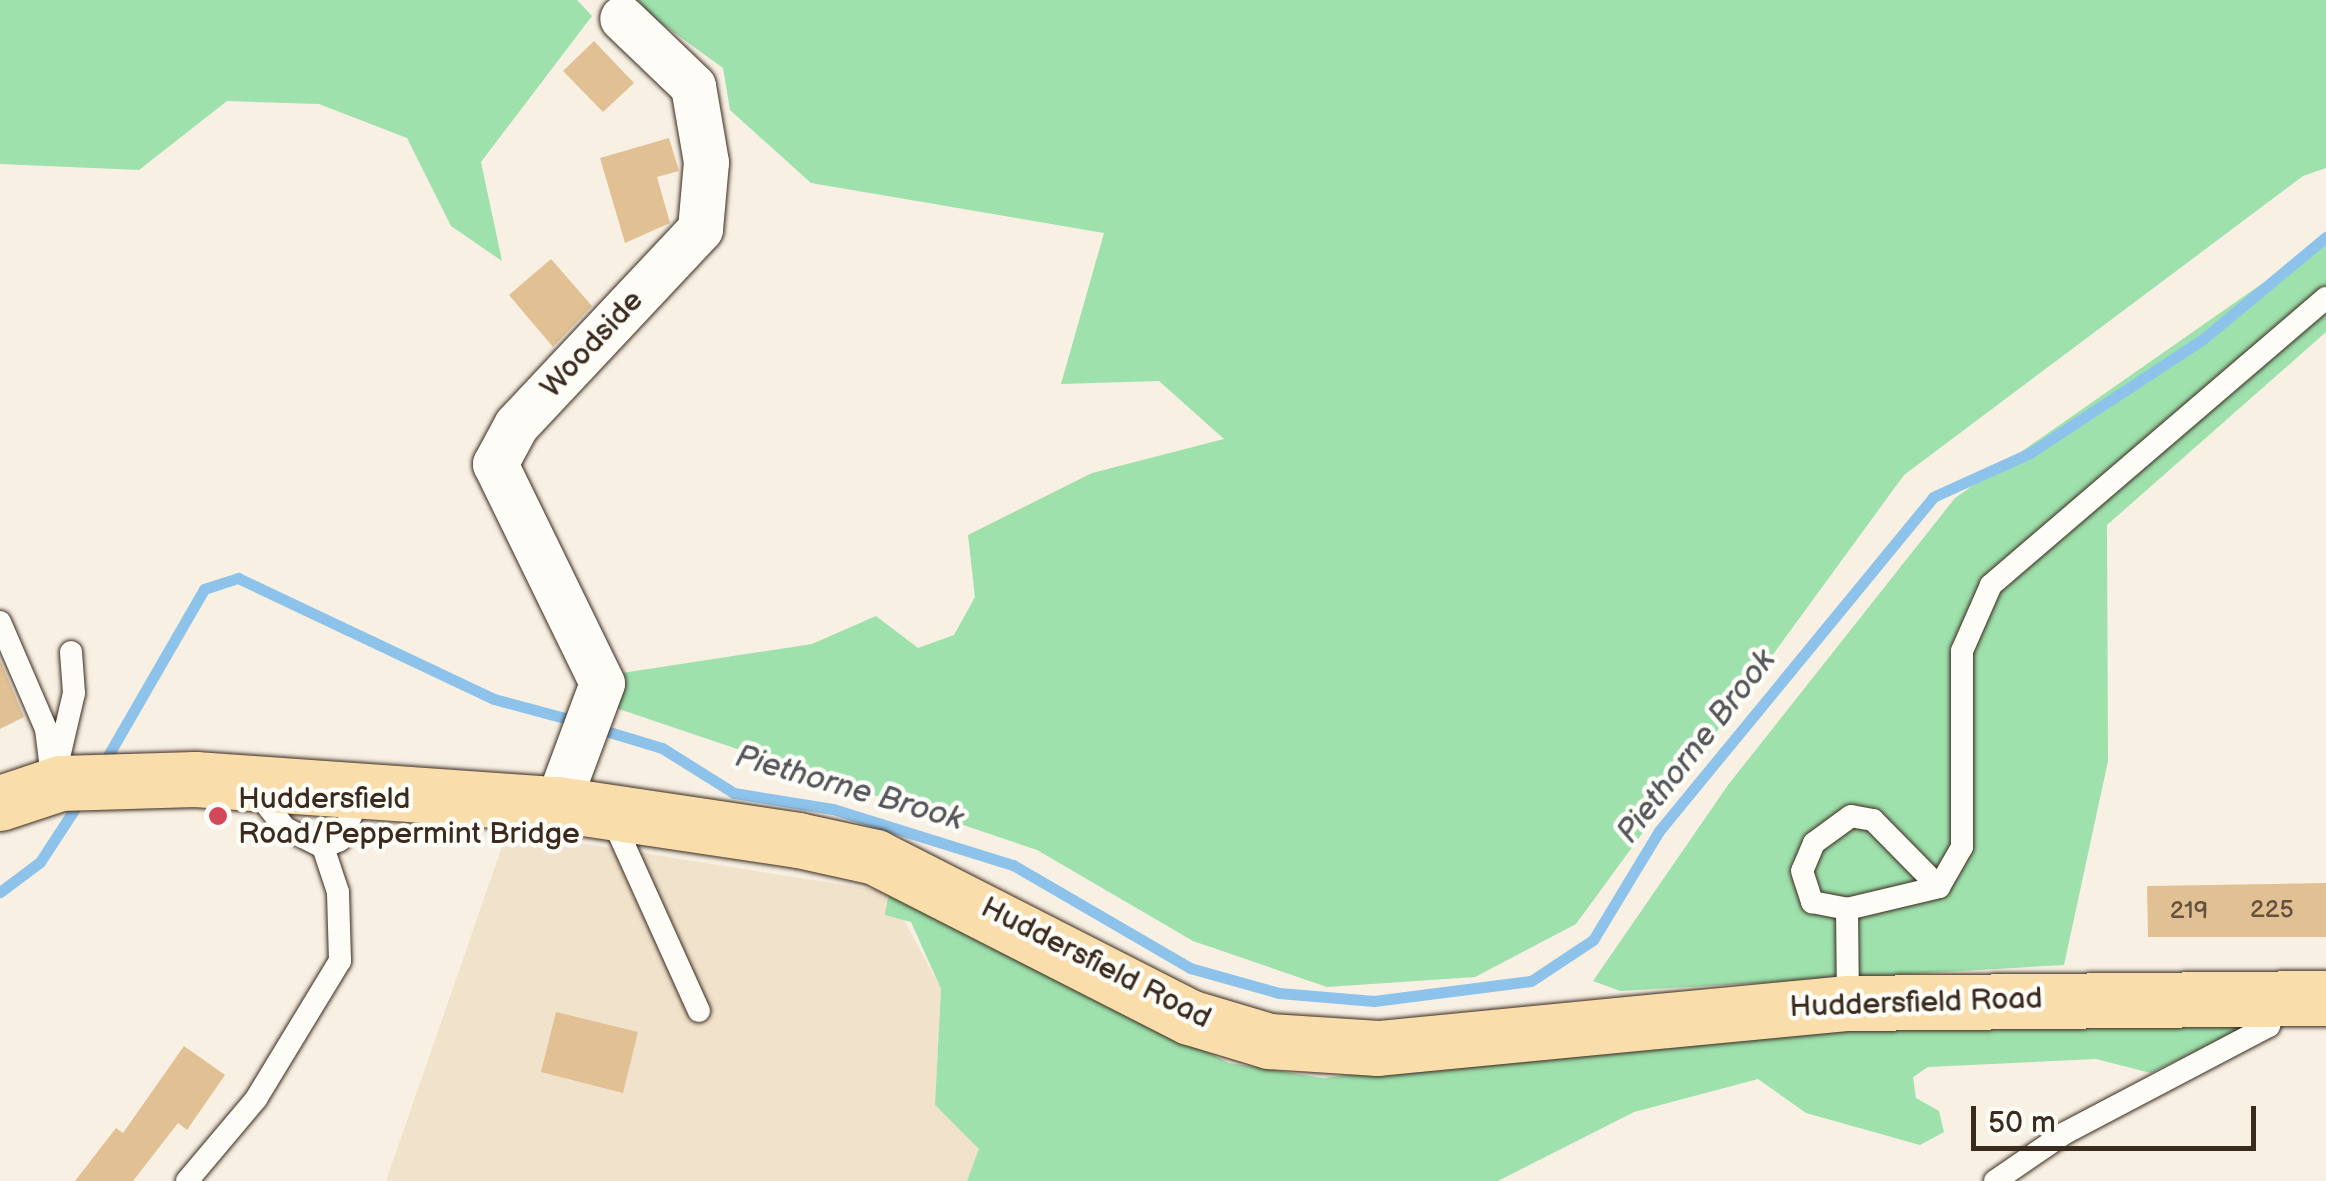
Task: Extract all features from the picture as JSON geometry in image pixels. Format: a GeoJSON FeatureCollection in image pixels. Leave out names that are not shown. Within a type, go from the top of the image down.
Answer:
{"type":"FeatureCollection","features":[{"type":"Feature","properties":{"kind":"main road","name":"Huddersfield Road"},"geometry":{"type":"LineString","coordinates":[[0,803],[56,784],[195,779],[579,795],[876,858],[1189,1017],[1269,1042],[1378,1048],[1848,1003],[2302,997]]}},
{"type":"Feature","properties":{"kind":"street","name":"Woodside"},"geometry":{"type":"LineString","coordinates":[[579,795],[602,683],[573,608],[506,502],[495,464],[516,425],[700,229],[706,162],[693,86],[622,18]]}},
{"type":"Feature","properties":{"kind":"lane"},"geometry":{"type":"LineString","coordinates":[[1938,887],[1872,820],[1851,816],[1814,843],[1802,872],[1812,902],[1847,910],[1938,887],[1962,847],[1962,651],[1990,585],[2326,298]]}},
{"type":"Feature","properties":{"kind":"lane"},"geometry":{"type":"LineString","coordinates":[[0,622],[46,729],[56,784]]}},
{"type":"Feature","properties":{"kind":"lane"},"geometry":{"type":"LineString","coordinates":[[56,784],[74,692],[71,652]]}},
{"type":"Feature","properties":{"kind":"lane"},"geometry":{"type":"LineString","coordinates":[[187,1181],[256,1099],[340,961],[338,892],[323,847],[285,828],[249,782]]}},
{"type":"Feature","properties":{"kind":"lane"},"geometry":{"type":"LineString","coordinates":[[323,847],[340,840],[363,788]]}},
{"type":"Feature","properties":{"kind":"lane"},"geometry":{"type":"LineString","coordinates":[[579,795],[699,1011]]}},
{"type":"Feature","properties":{"kind":"lane"},"geometry":{"type":"LineString","coordinates":[[1847,910],[1848,1003]]}},
{"type":"Feature","properties":{"kind":"lane"},"geometry":{"type":"LineString","coordinates":[[1995,1181],[2064,1133],[2269,1026],[2302,997]]}},
{"type":"Feature","properties":{"kind":"shaded area"},"geometry":{"type":"Polygon","coordinates":[[[559,840],[889,892],[941,989],[935,1105],[980,1149],[967,1181],[386,1181],[503,844],[559,840]]]}},
{"type":"Feature","properties":{"kind":"green space"},"geometry":{"type":"Polygon","coordinates":[[[0,0],[577,0],[592,16],[481,162],[502,261],[451,226],[407,138],[319,104],[227,101],[139,170],[0,164],[0,0]]]}},
{"type":"Feature","properties":{"kind":"green space"},"geometry":{"type":"Polygon","coordinates":[[[629,0],[2326,0],[2326,168],[2303,176],[1904,475],[1576,924],[1475,977],[1327,987],[1193,941],[1037,850],[610,706],[622,673],[812,644],[876,616],[918,648],[954,635],[975,597],[968,535],[1092,473],[1224,439],[1159,381],[1061,384],[1104,233],[811,183],[730,110],[723,68],[629,0]]]}},
{"type":"Feature","properties":{"kind":"green space"},"geometry":{"type":"Polygon","coordinates":[[[2326,239],[2326,332],[2107,525],[2108,761],[2064,965],[1620,991],[1593,981],[1728,785],[1955,498],[2326,239]]]}},
{"type":"Feature","properties":{"kind":"green space"},"geometry":{"type":"Polygon","coordinates":[[[889,892],[1229,1063],[1323,1078],[1776,1026],[2251,1024],[2151,1073],[2096,1059],[1928,1067],[1913,1077],[1916,1098],[1939,1111],[1944,1132],[1920,1145],[1806,1113],[1758,1079],[1634,1112],[1498,1181],[967,1181],[979,1149],[935,1105],[941,989],[911,922],[885,915],[889,892]]]}},
{"type":"Feature","properties":{"kind":"building"},"geometry":{"type":"Polygon","coordinates":[[[594,41],[634,83],[603,112],[563,71],[594,41]]]}},
{"type":"Feature","properties":{"kind":"building"},"geometry":{"type":"Polygon","coordinates":[[[669,138],[679,171],[657,177],[670,223],[625,243],[600,158],[669,138]]]}},
{"type":"Feature","properties":{"kind":"building"},"geometry":{"type":"Polygon","coordinates":[[[551,259],[592,306],[553,347],[509,295],[551,259]]]}},
{"type":"Feature","properties":{"kind":"building"},"geometry":{"type":"Polygon","coordinates":[[[0,660],[24,717],[0,729],[0,660]]]}},
{"type":"Feature","properties":{"kind":"building"},"geometry":{"type":"Polygon","coordinates":[[[2326,883],[2326,937],[2148,937],[2147,886],[2326,883]]]}},
{"type":"Feature","properties":{"kind":"building"},"geometry":{"type":"Polygon","coordinates":[[[556,1012],[638,1032],[623,1093],[541,1072],[556,1012]]]}},
{"type":"Feature","properties":{"kind":"building"},"geometry":{"type":"Polygon","coordinates":[[[184,1046],[225,1075],[187,1130],[178,1123],[133,1181],[75,1181],[116,1128],[123,1133],[184,1046]]]}},
{"type":"Feature","properties":{"kind":"waterway","name":"Piethorne Brook"},"geometry":{"type":"LineString","coordinates":[[596,728],[662,748],[734,793],[833,809],[1013,865],[1190,968],[1279,993],[1374,1001],[1531,981],[1593,940],[1659,831],[1933,497],[2030,453],[2203,339],[2326,237]]}},
{"type":"Feature","properties":{"kind":"waterway","name":"Piethorne Brook"},"geometry":{"type":"LineString","coordinates":[[102,766],[204,589],[238,578],[494,699],[579,722]]}},
{"type":"Feature","properties":{"kind":"waterway","name":"Piethorne Brook"},"geometry":{"type":"LineString","coordinates":[[0,892],[40,862],[81,799]]}},
{"type":"Feature","properties":{"kind":"place","name":"Huddersfield Road/Peppermint Bridge"},"geometry":{"type":"Point","coordinates":[218,816]}}]}
